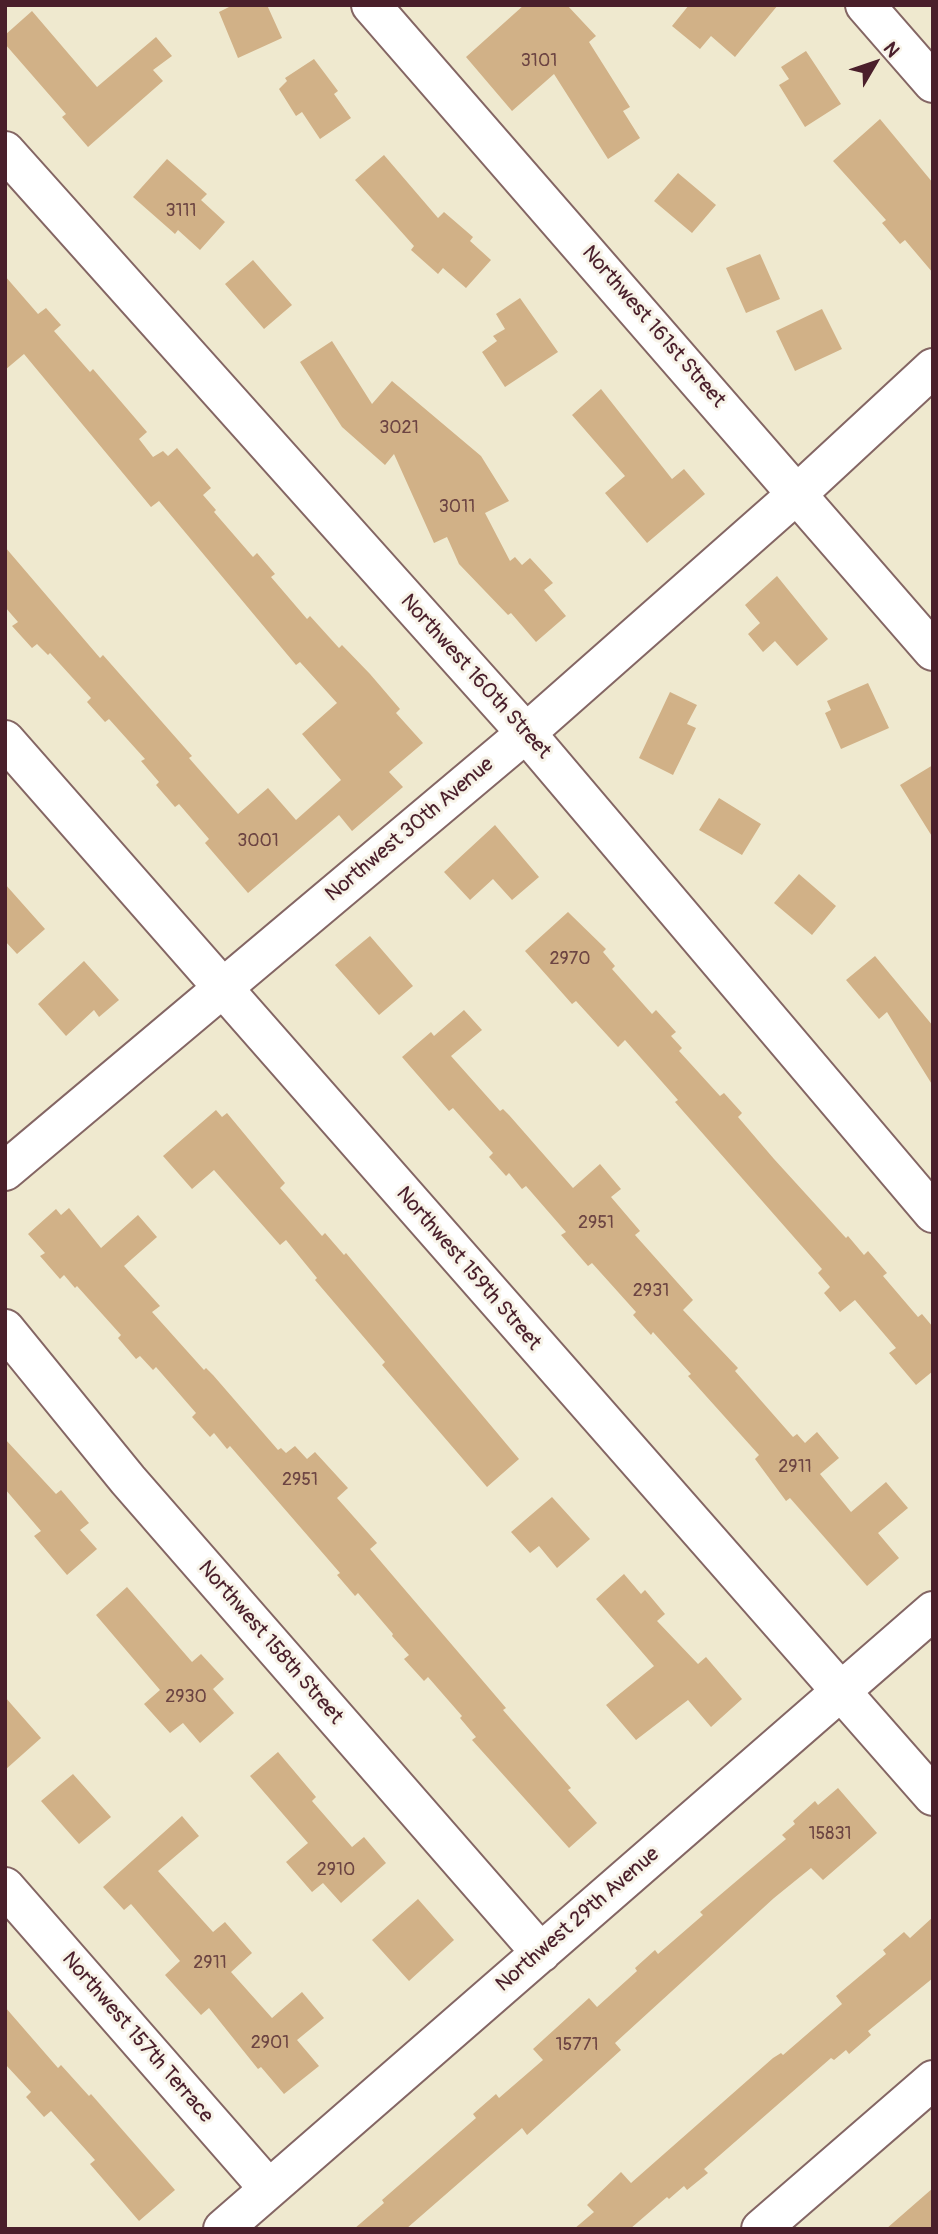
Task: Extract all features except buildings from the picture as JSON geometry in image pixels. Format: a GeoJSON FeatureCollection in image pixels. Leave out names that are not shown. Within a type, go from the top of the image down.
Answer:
{"type":"FeatureCollection","features":[{"type":"Feature","properties":{"kind":"street","name":"Northwest 161st Street"},"geometry":{"type":"LineString","coordinates":[[370,5],[933,651]]}},
{"type":"Feature","properties":{"kind":"street"},"geometry":{"type":"LineString","coordinates":[[865,5],[933,83]]}},
{"type":"Feature","properties":{"kind":"street","name":"Northwest 160th Street"},"geometry":{"type":"LineString","coordinates":[[5,151],[526,733],[933,1213]]}},
{"type":"Feature","properties":{"kind":"street","name":"Northwest 30th Avenue"},"geometry":{"type":"LineString","coordinates":[[5,1171],[526,733],[798,493],[933,368]]}},
{"type":"Feature","properties":{"kind":"street","name":"Northwest 159th Street"},"geometry":{"type":"LineString","coordinates":[[5,740],[933,1796]]}},
{"type":"Feature","properties":{"kind":"street","name":"Northwest 158th Street"},"geometry":{"type":"LineString","coordinates":[[5,1329],[128,1480],[541,1952]]}},
{"type":"Feature","properties":{"kind":"street","name":"Northwest 29th Avenue"},"geometry":{"type":"LineString","coordinates":[[223,2229],[933,1611]]}},
{"type":"Feature","properties":{"kind":"street","name":"Northwest 157th Terrace"},"geometry":{"type":"LineString","coordinates":[[5,1887],[269,2189]]}},
{"type":"Feature","properties":{"kind":"street"},"geometry":{"type":"LineString","coordinates":[[761,2229],[933,2080]]}}]}
